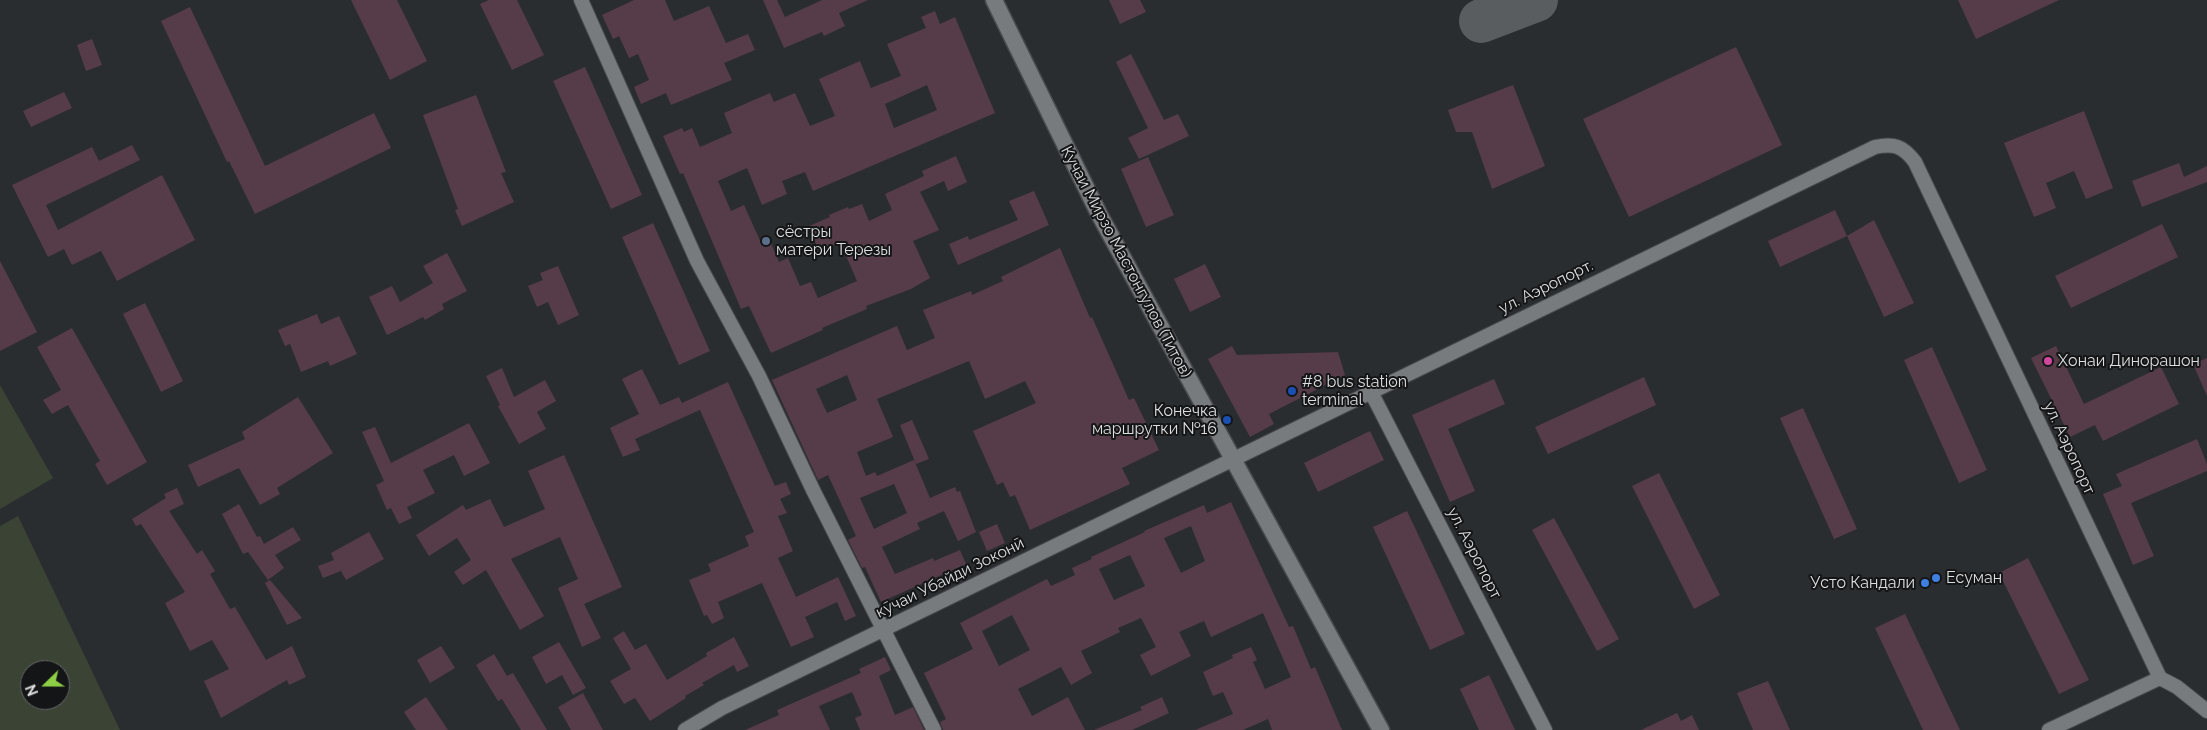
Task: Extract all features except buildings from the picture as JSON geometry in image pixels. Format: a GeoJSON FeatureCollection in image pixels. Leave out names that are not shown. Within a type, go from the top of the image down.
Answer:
{"type":"FeatureCollection","features":[{"type":"Feature","properties":{"kind":"street"},"geometry":{"type":"LineString","coordinates":[[581,0],[697,261],[759,376],[813,490],[934,730]]}},
{"type":"Feature","properties":{"kind":"street","name":"Кучаи Мирзо Мастонгулов (Титов)"},"geometry":{"type":"LineString","coordinates":[[994,0],[1099,214],[1381,730]]}},
{"type":"Feature","properties":{"kind":"street","name":"ул. Аэропорт"},"geometry":{"type":"LineString","coordinates":[[1875,147],[1888,144],[1900,147],[1915,162],[2160,678]]}},
{"type":"Feature","properties":{"kind":"street","name":"ул. Аэропорт."},"geometry":{"type":"LineString","coordinates":[[1232,460],[1875,147]]}},
{"type":"Feature","properties":{"kind":"street","name":"ул. Аэропорт"},"geometry":{"type":"LineString","coordinates":[[1371,392],[1545,730]]}},
{"type":"Feature","properties":{"kind":"street","name":"кӯчаи Убайди Зоконӣ"},"geometry":{"type":"LineString","coordinates":[[686,730],[722,708],[1232,460]]}},
{"type":"Feature","properties":{"kind":"street"},"geometry":{"type":"LineString","coordinates":[[2048,730],[2160,678],[2177,687],[2207,711]]}},
{"type":"Feature","properties":{"kind":"green space"},"geometry":{"type":"Polygon","coordinates":[[[0,385],[53,478],[0,509],[0,385]]]}},
{"type":"Feature","properties":{"kind":"green space"},"geometry":{"type":"Polygon","coordinates":[[[18,516],[120,730],[0,730],[0,526],[18,516]]]}},
{"type":"Feature","properties":{"kind":"taxiway"},"geometry":{"type":"LineString","coordinates":[[1481,21],[1536,0]]}},
{"type":"Feature","properties":{"kind":"place","name":"сёстры матери Терезы"},"geometry":{"type":"Point","coordinates":[766,241]}},
{"type":"Feature","properties":{"kind":"place","name":"Хонаи Динорашон"},"geometry":{"type":"Point","coordinates":[2048,361]}},
{"type":"Feature","properties":{"kind":"place","name":"#8 bus station terminal"},"geometry":{"type":"Point","coordinates":[1292,391]}},
{"type":"Feature","properties":{"kind":"place","name":"Конечка маршрутки №16"},"geometry":{"type":"Point","coordinates":[1227,420]}},
{"type":"Feature","properties":{"kind":"place","name":"Есуман"},"geometry":{"type":"Point","coordinates":[1936,578]}},
{"type":"Feature","properties":{"kind":"place","name":"Усто Кандали"},"geometry":{"type":"Point","coordinates":[1925,583]}}]}
